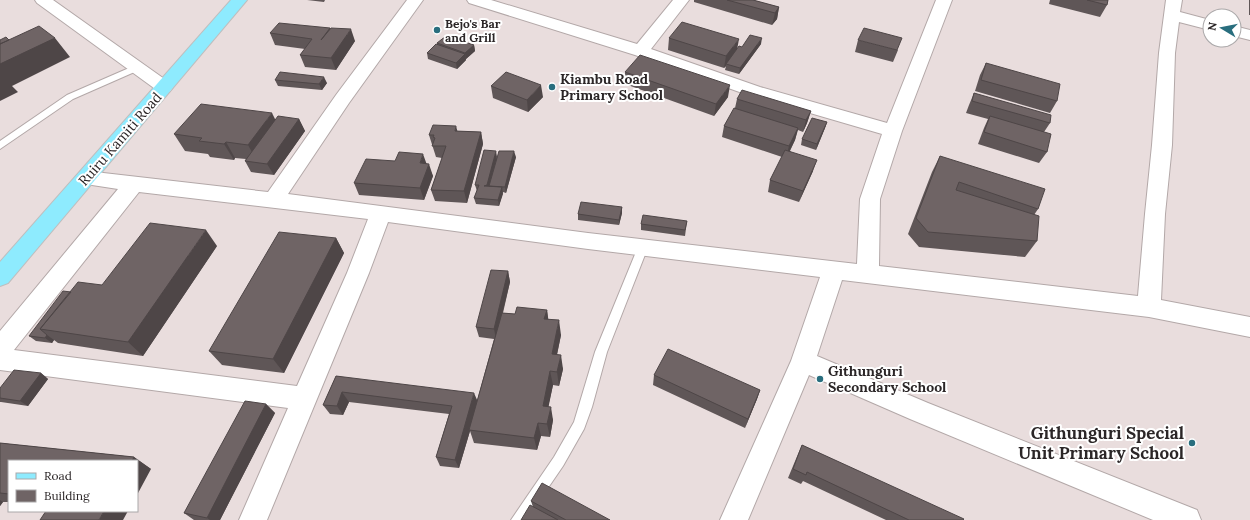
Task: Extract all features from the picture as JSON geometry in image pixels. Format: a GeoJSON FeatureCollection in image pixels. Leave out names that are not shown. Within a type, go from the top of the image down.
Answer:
{"type":"FeatureCollection","features":[{"type":"Feature","properties":{"kind":"main road","name":"Ruiru Kamiti Road"},"geometry":{"type":"LineString","coordinates":[[0,277],[239,0]]}},
{"type":"Feature","properties":{"kind":"street"},"geometry":{"type":"LineString","coordinates":[[42,0],[164,87]]}},
{"type":"Feature","properties":{"kind":"street"},"geometry":{"type":"LineString","coordinates":[[273,201],[324,124],[415,0]]}},
{"type":"Feature","properties":{"kind":"street"},"geometry":{"type":"LineString","coordinates":[[475,0],[641,51],[754,91],[893,131]]}},
{"type":"Feature","properties":{"kind":"street"},"geometry":{"type":"LineString","coordinates":[[641,51],[681,0]]}},
{"type":"Feature","properties":{"kind":"street"},"geometry":{"type":"LineString","coordinates":[[868,274],[870,199],[893,131],[944,0]]}},
{"type":"Feature","properties":{"kind":"street"},"geometry":{"type":"LineString","coordinates":[[1149,306],[1155,214],[1162,145],[1167,53],[1174,8],[1202,21]]}},
{"type":"Feature","properties":{"kind":"street"},"geometry":{"type":"LineString","coordinates":[[86,178],[381,213],[834,270],[1149,306],[1250,327]]}},
{"type":"Feature","properties":{"kind":"street"},"geometry":{"type":"LineString","coordinates":[[0,348],[134,184]]}},
{"type":"Feature","properties":{"kind":"street"},"geometry":{"type":"LineString","coordinates":[[253,520],[358,273],[381,213]]}},
{"type":"Feature","properties":{"kind":"street"},"geometry":{"type":"LineString","coordinates":[[734,520],[803,361],[834,270]]}},
{"type":"Feature","properties":{"kind":"street"},"geometry":{"type":"LineString","coordinates":[[0,359],[305,399]]}},
{"type":"Feature","properties":{"kind":"street"},"geometry":{"type":"LineString","coordinates":[[803,361],[1174,517]]}},
{"type":"Feature","properties":{"kind":"lane"},"geometry":{"type":"LineString","coordinates":[[0,146],[70,97],[136,68]]}},
{"type":"Feature","properties":{"kind":"lane"},"geometry":{"type":"LineString","coordinates":[[518,520],[559,460],[579,425],[601,352],[643,247]]}},
{"type":"Feature","properties":{"kind":"building"},"geometry":{"type":"Polygon","coordinates":[[[727,0],[753,0],[779,7],[775,13],[727,0]]]}},
{"type":"Feature","properties":{"kind":"building"},"geometry":{"type":"Polygon","coordinates":[[[1087,0],[1108,0],[1107,5],[1087,0]]]}},
{"type":"Feature","properties":{"kind":"building"},"geometry":{"type":"Polygon","coordinates":[[[682,22],[739,39],[726,56],[669,38],[682,22]]]}},
{"type":"Feature","properties":{"kind":"building"},"geometry":{"type":"Polygon","coordinates":[[[279,23],[330,28],[321,40],[331,28],[351,29],[331,58],[300,55],[312,39],[270,33],[279,23]]]}},
{"type":"Feature","properties":{"kind":"building"},"geometry":{"type":"Polygon","coordinates":[[[39,26],[55,38],[0,64],[0,44],[39,26]]]}},
{"type":"Feature","properties":{"kind":"building"},"geometry":{"type":"Polygon","coordinates":[[[864,28],[902,38],[897,50],[858,40],[864,28]]]}},
{"type":"Feature","properties":{"kind":"building"},"geometry":{"type":"Polygon","coordinates":[[[750,35],[762,38],[740,68],[726,64],[739,46],[742,47],[750,35]]]}},
{"type":"Feature","properties":{"kind":"building"},"geometry":{"type":"Polygon","coordinates":[[[446,36],[474,45],[465,53],[437,43],[446,36]]]}},
{"type":"Feature","properties":{"kind":"building"},"geometry":{"type":"Polygon","coordinates":[[[6,37],[9,40],[0,44],[0,40],[6,37]]]}},
{"type":"Feature","properties":{"kind":"building"},"geometry":{"type":"Polygon","coordinates":[[[436,44],[465,54],[456,63],[427,53],[436,44]]]}},
{"type":"Feature","properties":{"kind":"building"},"geometry":{"type":"Polygon","coordinates":[[[640,55],[730,85],[716,104],[625,72],[640,55]]]}},
{"type":"Feature","properties":{"kind":"building"},"geometry":{"type":"Polygon","coordinates":[[[986,63],[1060,84],[1057,101],[981,80],[986,63]]]}},
{"type":"Feature","properties":{"kind":"building"},"geometry":{"type":"Polygon","coordinates":[[[280,72],[324,77],[319,84],[275,80],[280,72]]]}},
{"type":"Feature","properties":{"kind":"building"},"geometry":{"type":"Polygon","coordinates":[[[506,72],[541,85],[527,100],[491,86],[506,72]]]}},
{"type":"Feature","properties":{"kind":"building"},"geometry":{"type":"Polygon","coordinates":[[[742,90],[811,111],[806,120],[737,99],[742,90]]]}},
{"type":"Feature","properties":{"kind":"building"},"geometry":{"type":"Polygon","coordinates":[[[974,93],[1051,115],[1050,123],[972,101],[974,93]]]}},
{"type":"Feature","properties":{"kind":"building"},"geometry":{"type":"Polygon","coordinates":[[[201,104],[272,113],[248,145],[226,142],[224,144],[199,141],[202,138],[174,134],[201,104]]]}},
{"type":"Feature","properties":{"kind":"building"},"geometry":{"type":"Polygon","coordinates":[[[734,108],[798,128],[789,146],[724,126],[734,108]]]}},
{"type":"Feature","properties":{"kind":"building"},"geometry":{"type":"Polygon","coordinates":[[[278,116],[299,119],[267,164],[245,161],[278,116]]]}},
{"type":"Feature","properties":{"kind":"building"},"geometry":{"type":"Polygon","coordinates":[[[990,116],[1051,134],[1047,152],[984,132],[990,116]]]}},
{"type":"Feature","properties":{"kind":"building"},"geometry":{"type":"Polygon","coordinates":[[[812,118],[827,122],[817,144],[802,139],[812,118]]]}},
{"type":"Feature","properties":{"kind":"building"},"geometry":{"type":"Polygon","coordinates":[[[433,125],[456,126],[455,131],[481,132],[464,191],[431,190],[446,146],[432,146],[435,138],[433,137],[434,135],[429,135],[433,125]]]}},
{"type":"Feature","properties":{"kind":"building"},"geometry":{"type":"Polygon","coordinates":[[[484,150],[496,151],[487,185],[484,186],[502,187],[498,200],[474,198],[479,185],[475,185],[484,150]]]}},
{"type":"Feature","properties":{"kind":"building"},"geometry":{"type":"Polygon","coordinates":[[[785,150],[817,160],[803,191],[770,180],[785,150]]]}},
{"type":"Feature","properties":{"kind":"building"},"geometry":{"type":"Polygon","coordinates":[[[499,151],[514,151],[505,187],[489,186],[499,151]]]}},
{"type":"Feature","properties":{"kind":"building"},"geometry":{"type":"Polygon","coordinates":[[[399,152],[423,154],[420,163],[429,164],[420,188],[354,183],[366,159],[395,161],[399,152]]]}},
{"type":"Feature","properties":{"kind":"building"},"geometry":{"type":"Polygon","coordinates":[[[940,156],[1045,189],[1038,209],[959,182],[956,190],[1039,216],[1037,241],[928,232],[916,218],[940,156]]]}},
{"type":"Feature","properties":{"kind":"building"},"geometry":{"type":"Polygon","coordinates":[[[581,202],[622,207],[619,220],[578,214],[581,202]]]}},
{"type":"Feature","properties":{"kind":"building"},"geometry":{"type":"Polygon","coordinates":[[[643,215],[687,221],[685,230],[641,224],[643,215]]]}},
{"type":"Feature","properties":{"kind":"building"},"geometry":{"type":"Polygon","coordinates":[[[150,223],[206,230],[128,342],[40,329],[78,282],[102,285],[150,223]]]}},
{"type":"Feature","properties":{"kind":"building"},"geometry":{"type":"Polygon","coordinates":[[[279,232],[336,238],[273,359],[209,351],[279,232]]]}},
{"type":"Feature","properties":{"kind":"building"},"geometry":{"type":"Polygon","coordinates":[[[491,270],[508,271],[494,329],[476,327],[491,270]]]}},
{"type":"Feature","properties":{"kind":"building"},"geometry":{"type":"Polygon","coordinates":[[[63,291],[71,292],[40,329],[47,335],[45,338],[29,336],[63,291]]]}},
{"type":"Feature","properties":{"kind":"building"},"geometry":{"type":"Polygon","coordinates":[[[517,307],[547,310],[544,319],[559,320],[552,354],[561,355],[557,372],[550,371],[543,406],[551,407],[547,424],[538,423],[534,438],[469,430],[502,313],[515,314],[517,307]]]}},
{"type":"Feature","properties":{"kind":"building"},"geometry":{"type":"Polygon","coordinates":[[[668,349],[760,390],[748,419],[654,375],[668,349]]]}},
{"type":"Feature","properties":{"kind":"building"},"geometry":{"type":"Polygon","coordinates":[[[14,370],[41,373],[20,401],[0,398],[0,388],[14,370]]]}},
{"type":"Feature","properties":{"kind":"building"},"geometry":{"type":"Polygon","coordinates":[[[336,376],[474,393],[455,460],[436,457],[452,406],[342,392],[337,406],[323,405],[336,376]]]}},
{"type":"Feature","properties":{"kind":"building"},"geometry":{"type":"Polygon","coordinates":[[[245,401],[266,404],[207,518],[184,513],[245,401]]]}},
{"type":"Feature","properties":{"kind":"building"},"geometry":{"type":"Polygon","coordinates":[[[0,443],[134,457],[132,460],[8,460],[8,494],[0,493],[0,443]]]}},
{"type":"Feature","properties":{"kind":"building"},"geometry":{"type":"Polygon","coordinates":[[[802,445],[964,519],[909,520],[807,472],[806,475],[793,469],[802,445]]]}},
{"type":"Feature","properties":{"kind":"building"},"geometry":{"type":"Polygon","coordinates":[[[542,483],[610,520],[566,520],[531,501],[542,483]]]}},
{"type":"Feature","properties":{"kind":"building"},"geometry":{"type":"Polygon","coordinates":[[[530,505],[558,520],[521,520],[530,505]]]}},
{"type":"Feature","properties":{"kind":"building"},"geometry":{"type":"Polygon","coordinates":[[[45,512],[103,512],[99,520],[40,520],[45,512]]]}},
{"type":"Feature","properties":{"kind":"place","name":"Bejo's Bar and Grill"},"geometry":{"type":"Point","coordinates":[437,30]}},
{"type":"Feature","properties":{"kind":"place","name":"Kiambu Road Primary School"},"geometry":{"type":"Point","coordinates":[552,87]}},
{"type":"Feature","properties":{"kind":"place","name":"Githunguri Secondary School"},"geometry":{"type":"Point","coordinates":[820,379]}},
{"type":"Feature","properties":{"kind":"place","name":"Githunguri Special Unit Primary School"},"geometry":{"type":"Point","coordinates":[1192,443]}}]}
